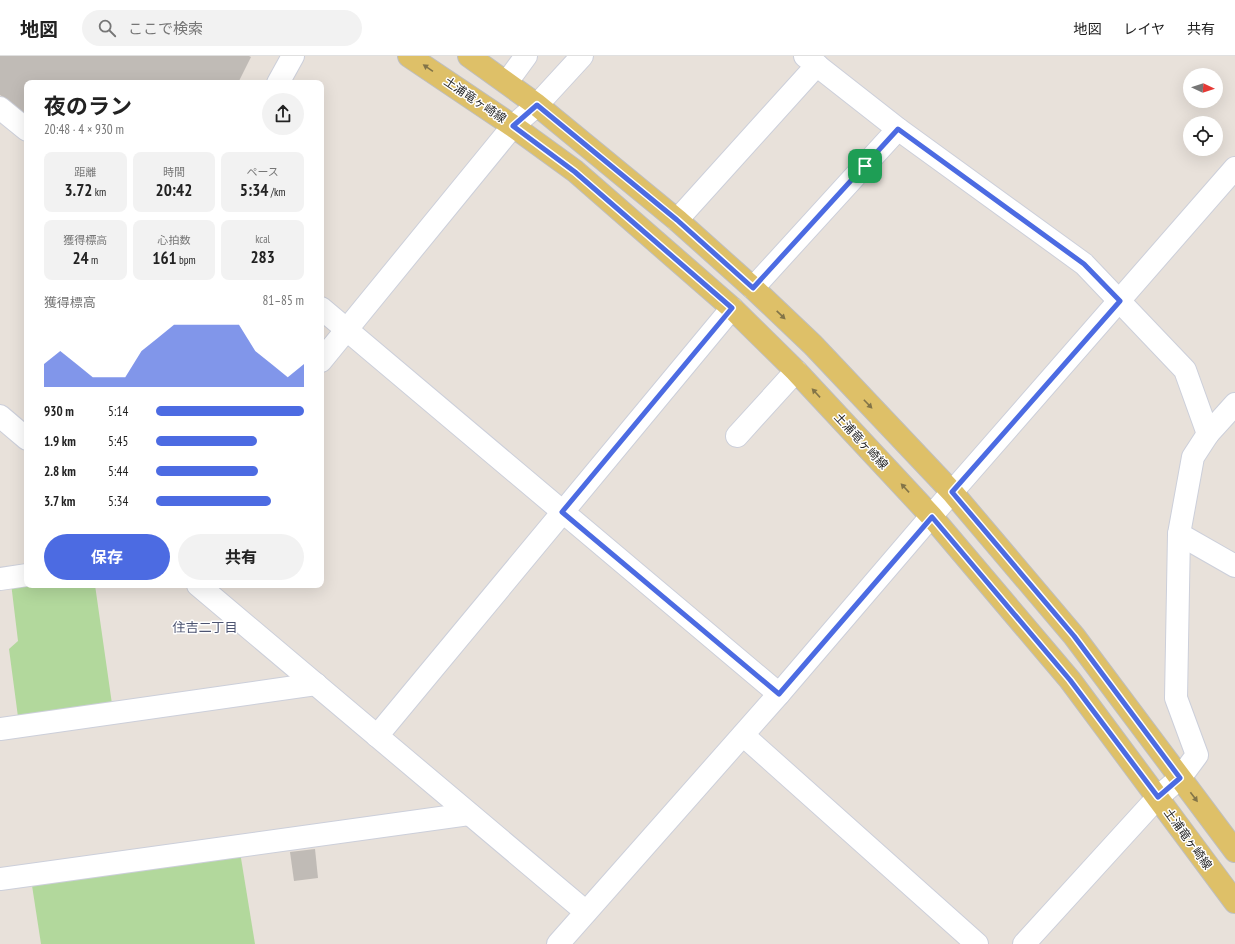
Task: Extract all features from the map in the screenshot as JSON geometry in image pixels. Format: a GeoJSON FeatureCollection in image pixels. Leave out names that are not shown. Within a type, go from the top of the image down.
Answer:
{"type":"FeatureCollection","features":[{"type":"Feature","properties":{"kind":"main road","name":"土浦竜ヶ崎線"},"geometry":{"type":"LineString","coordinates":[[409,56],[513,126],[575,172],[732,308],[796,371],[932,517],[1070,680],[1235,902]]}},
{"type":"Feature","properties":{"kind":"main road"},"geometry":{"type":"LineString","coordinates":[[469,56],[537,105],[677,220],[753,288],[812,345],[952,492],[1074,636],[1235,851]]}},
{"type":"Feature","properties":{"kind":"street"},"geometry":{"type":"LineString","coordinates":[[280,80],[293,56]]}},
{"type":"Feature","properties":{"kind":"street"},"geometry":{"type":"LineString","coordinates":[[507,82],[526,56]]}},
{"type":"Feature","properties":{"kind":"street"},"geometry":{"type":"LineString","coordinates":[[324,356],[513,126],[537,105],[582,56]]}},
{"type":"Feature","properties":{"kind":"street"},"geometry":{"type":"LineString","coordinates":[[677,220],[811,61],[898,129],[1084,264],[1185,370],[1208,434]]}},
{"type":"Feature","properties":{"kind":"street"},"geometry":{"type":"LineString","coordinates":[[0,108],[24,128]]}},
{"type":"Feature","properties":{"kind":"street"},"geometry":{"type":"LineString","coordinates":[[753,288],[898,129]]}},
{"type":"Feature","properties":{"kind":"street"},"geometry":{"type":"LineString","coordinates":[[558,944],[779,694],[952,492],[1235,168]]}},
{"type":"Feature","properties":{"kind":"street"},"geometry":{"type":"LineString","coordinates":[[377,736],[732,308]]}},
{"type":"Feature","properties":{"kind":"street"},"geometry":{"type":"LineString","coordinates":[[324,311],[779,694]]}},
{"type":"Feature","properties":{"kind":"street"},"geometry":{"type":"LineString","coordinates":[[737,436],[796,371]]}},
{"type":"Feature","properties":{"kind":"street"},"geometry":{"type":"LineString","coordinates":[[1024,944],[1158,797],[1180,778],[1197,754],[1176,698],[1179,534],[1193,457],[1208,434],[1235,404]]}},
{"type":"Feature","properties":{"kind":"street"},"geometry":{"type":"LineString","coordinates":[[0,416],[15,434]]}},
{"type":"Feature","properties":{"kind":"street"},"geometry":{"type":"LineString","coordinates":[[1179,534],[1235,566]]}},
{"type":"Feature","properties":{"kind":"street"},"geometry":{"type":"LineString","coordinates":[[0,579],[24,575]]}},
{"type":"Feature","properties":{"kind":"street"},"geometry":{"type":"LineString","coordinates":[[202,588],[586,912]]}},
{"type":"Feature","properties":{"kind":"street"},"geometry":{"type":"LineString","coordinates":[[0,729],[316,684]]}},
{"type":"Feature","properties":{"kind":"street"},"geometry":{"type":"LineString","coordinates":[[743,735],[977,944]]}},
{"type":"Feature","properties":{"kind":"street"},"geometry":{"type":"LineString","coordinates":[[0,879],[469,814]]}},
{"type":"Feature","properties":{"kind":"green space"},"geometry":{"type":"Polygon","coordinates":[[[11,583],[24,585],[24,588],[95,588],[112,704],[18,717],[9,649],[18,641],[11,583]]]}},
{"type":"Feature","properties":{"kind":"green space"},"geometry":{"type":"Polygon","coordinates":[[[240,852],[255,944],[41,944],[31,879],[240,852]]]}},
{"type":"Feature","properties":{"kind":"building"},"geometry":{"type":"Polygon","coordinates":[[[0,56],[251,57],[240,80],[24,80],[24,114],[14,116],[8,100],[0,95],[0,56]]]}},
{"type":"Feature","properties":{"kind":"building"},"geometry":{"type":"Polygon","coordinates":[[[315,849],[318,878],[294,881],[290,852],[315,849]]]}},
{"type":"Feature","properties":{"kind":"district","name":"住吉二丁目"},"geometry":{"type":"Point","coordinates":[205,627]}},
{"type":"Feature","properties":{"kind":"route"},"geometry":{"type":"LineString","coordinates":[[537,105],[677,220],[753,288],[865,166],[898,129],[1084,264],[1120,301],[952,492],[1074,636],[1180,778],[1158,797],[1070,680],[932,517],[779,694],[562,512],[732,308],[575,172],[513,126],[537,105]]}}]}
